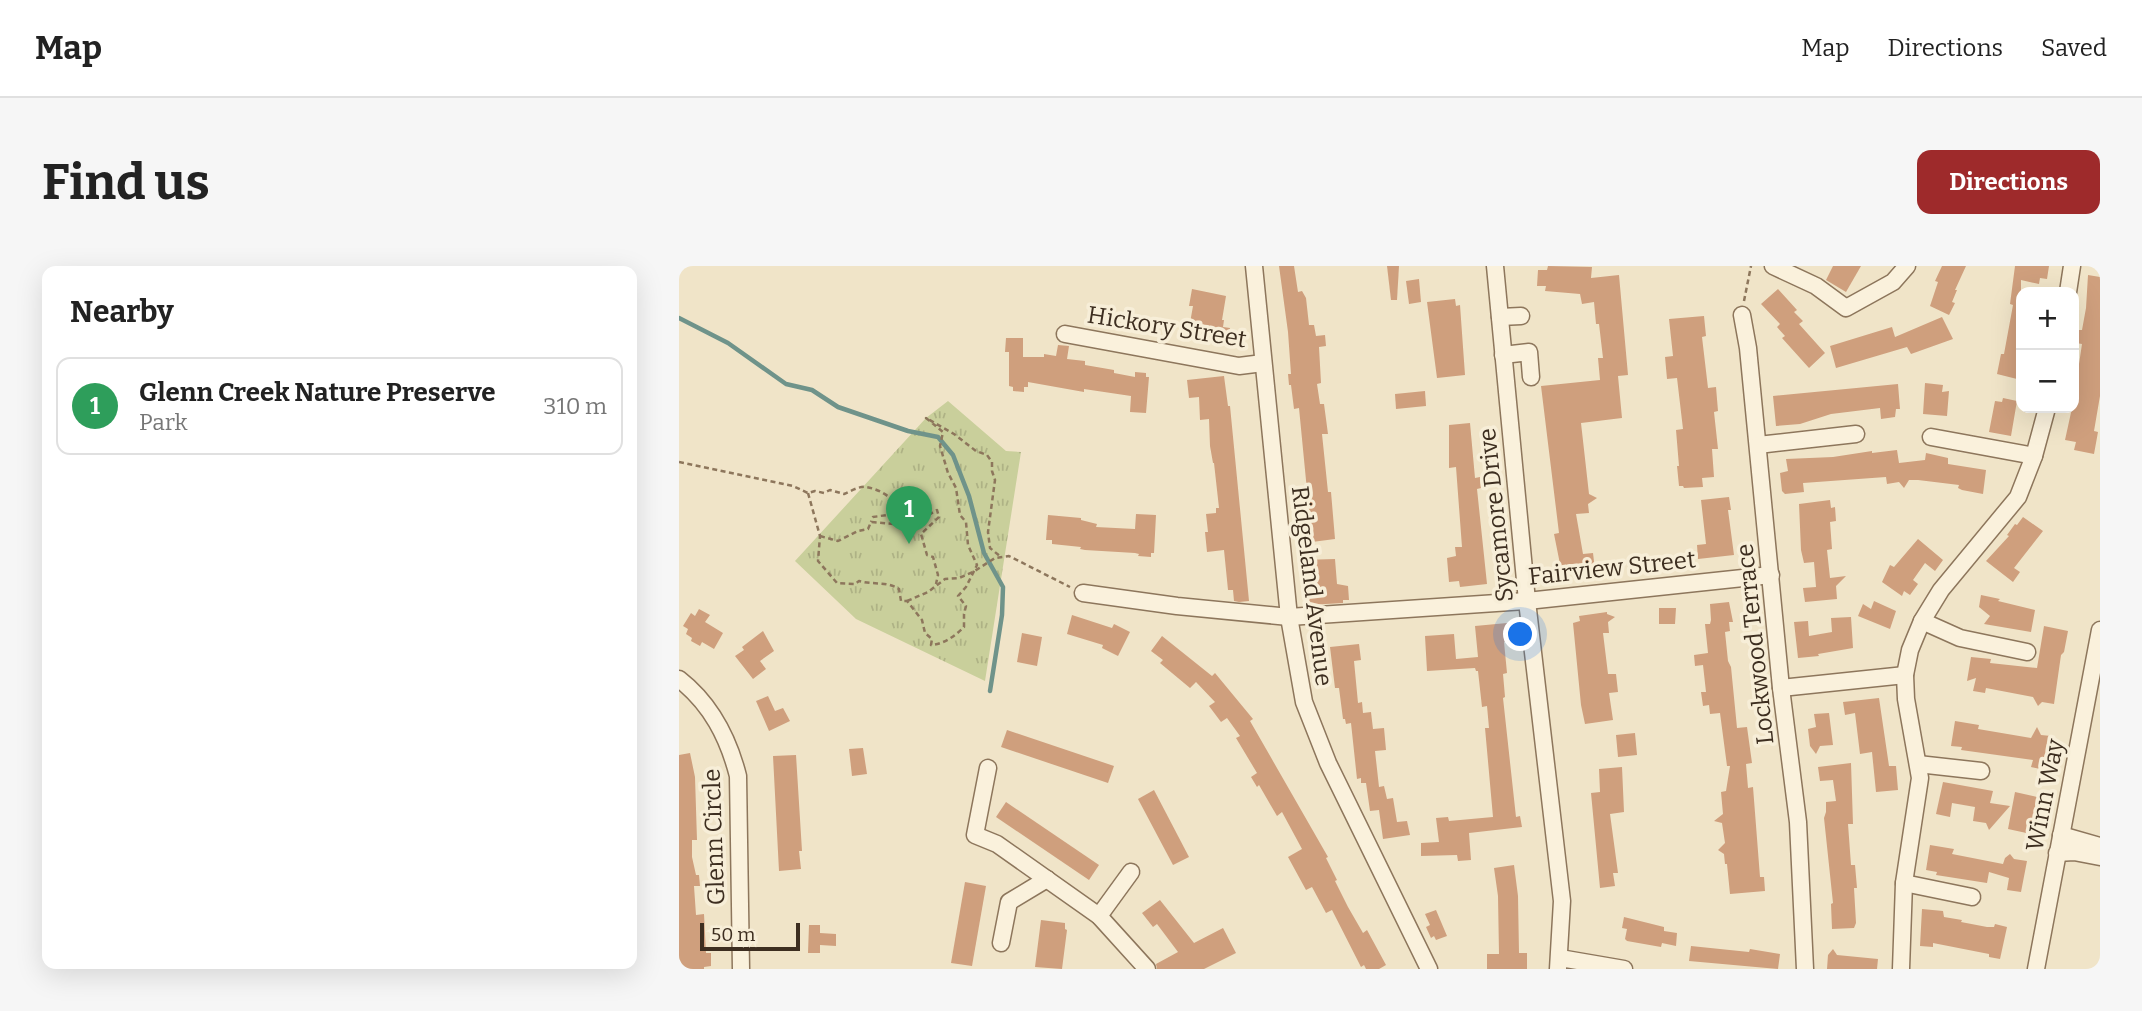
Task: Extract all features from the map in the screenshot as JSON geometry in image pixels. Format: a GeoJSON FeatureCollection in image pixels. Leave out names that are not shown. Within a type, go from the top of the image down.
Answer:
{"type":"FeatureCollection","features":[{"type":"Feature","properties":{"kind":"street","name":"Ridgeland Avenue"},"geometry":{"type":"LineString","coordinates":[[1254,266],[1289,617],[1304,702],[1328,763],[1429,969]]}},
{"type":"Feature","properties":{"kind":"street","name":"Sycamore Drive"},"geometry":{"type":"LineString","coordinates":[[1495,266],[1527,601],[1562,901],[1559,963]]}},
{"type":"Feature","properties":{"kind":"street"},"geometry":{"type":"LineString","coordinates":[[1773,266],[1816,286],[1846,308],[1893,282],[1907,266]]}},
{"type":"Feature","properties":{"kind":"street"},"geometry":{"type":"LineString","coordinates":[[2069,287],[2072,266]]}},
{"type":"Feature","properties":{"kind":"street","name":"Lockwood Terrace"},"geometry":{"type":"LineString","coordinates":[[1742,315],[1748,348],[1781,688],[1798,822],[1805,969]]}},
{"type":"Feature","properties":{"kind":"street"},"geometry":{"type":"LineString","coordinates":[[1500,317],[1521,316]]}},
{"type":"Feature","properties":{"kind":"street","name":"Hickory Street"},"geometry":{"type":"LineString","coordinates":[[1065,334],[1239,366],[1263,363]]}},
{"type":"Feature","properties":{"kind":"street"},"geometry":{"type":"LineString","coordinates":[[1503,355],[1529,352],[1531,377]]}},
{"type":"Feature","properties":{"kind":"street"},"geometry":{"type":"LineString","coordinates":[[1901,969],[1904,883],[1920,788],[1906,699],[1905,675],[1910,650],[1921,621],[1941,590],[2018,497],[2034,456],[2046,413]]}},
{"type":"Feature","properties":{"kind":"street"},"geometry":{"type":"LineString","coordinates":[[1758,445],[1856,434]]}},
{"type":"Feature","properties":{"kind":"street"},"geometry":{"type":"LineString","coordinates":[[1931,438],[2034,456]]}},
{"type":"Feature","properties":{"kind":"street","name":"Fairview Street"},"geometry":{"type":"LineString","coordinates":[[1083,593],[1289,617],[1527,601],[1771,575]]}},
{"type":"Feature","properties":{"kind":"street"},"geometry":{"type":"LineString","coordinates":[[1921,621],[1960,638],[2027,652]]}},
{"type":"Feature","properties":{"kind":"street","name":"Winn Way"},"geometry":{"type":"LineString","coordinates":[[2036,969],[2057,853],[2097,666],[2100,630]]}},
{"type":"Feature","properties":{"kind":"street"},"geometry":{"type":"LineString","coordinates":[[1781,688],[1905,675]]}},
{"type":"Feature","properties":{"kind":"street","name":"Glenn Circle"},"geometry":{"type":"LineString","coordinates":[[679,679],[704,703],[723,730],[732,751],[737,776],[740,969]]}},
{"type":"Feature","properties":{"kind":"street"},"geometry":{"type":"LineString","coordinates":[[1918,764],[1980,771]]}},
{"type":"Feature","properties":{"kind":"street"},"geometry":{"type":"LineString","coordinates":[[988,768],[975,835],[997,844],[1099,916],[1147,969]]}},
{"type":"Feature","properties":{"kind":"street"},"geometry":{"type":"LineString","coordinates":[[2061,835],[2100,846]]}},
{"type":"Feature","properties":{"kind":"street"},"geometry":{"type":"LineString","coordinates":[[2057,853],[2074,852],[2100,857]]}},
{"type":"Feature","properties":{"kind":"street"},"geometry":{"type":"LineString","coordinates":[[1099,916],[1131,872]]}},
{"type":"Feature","properties":{"kind":"street"},"geometry":{"type":"LineString","coordinates":[[1001,943],[1009,902],[1048,879]]}},
{"type":"Feature","properties":{"kind":"street"},"geometry":{"type":"LineString","coordinates":[[1904,883],[1972,897]]}},
{"type":"Feature","properties":{"kind":"street"},"geometry":{"type":"LineString","coordinates":[[1559,963],[1573,958],[1624,969]]}},
{"type":"Feature","properties":{"kind":"path"},"geometry":{"type":"LineString","coordinates":[[1742,315],[1751,266]]}},
{"type":"Feature","properties":{"kind":"path"},"geometry":{"type":"LineString","coordinates":[[907,601],[922,620],[925,634],[932,639],[931,645],[937,645],[955,636],[964,627],[966,606],[958,596],[966,587],[977,565],[968,545],[966,522],[960,515],[956,488],[947,473],[940,446],[943,432],[926,418],[976,451],[988,455],[992,461],[995,480],[988,532],[990,548],[1001,557]]}},
{"type":"Feature","properties":{"kind":"path"},"geometry":{"type":"LineString","coordinates":[[679,462],[793,486],[808,494],[820,536],[818,561],[837,583],[855,584],[859,581],[891,584],[898,589],[901,601],[907,601],[928,592],[945,579],[958,578],[995,558],[1009,556],[1056,582],[1083,593]]}},
{"type":"Feature","properties":{"kind":"path"},"geometry":{"type":"LineString","coordinates":[[808,494],[815,491],[824,493],[830,489],[845,494],[867,487],[893,499],[901,513],[873,517],[868,529],[838,541],[820,536]]}},
{"type":"Feature","properties":{"kind":"path"},"geometry":{"type":"LineString","coordinates":[[871,522],[907,524],[917,522],[937,510],[939,517],[921,534],[926,555],[933,557],[936,584]]}},
{"type":"Feature","properties":{"kind":"green space"},"geometry":{"type":"Polygon","coordinates":[[[948,401],[1006,451],[1021,452],[985,681],[856,619],[795,561],[926,418],[948,401]]]}},
{"type":"Feature","properties":{"kind":"building"},"geometry":{"type":"Polygon","coordinates":[[[1279,266],[1294,266],[1298,292],[1302,291],[1306,298],[1309,325],[1314,325],[1316,336],[1325,335],[1326,346],[1319,347],[1321,383],[1317,384],[1320,404],[1324,404],[1328,434],[1322,434],[1335,539],[1312,542],[1299,408],[1294,409],[1289,385],[1288,374],[1291,374],[1288,332],[1279,266]]]}},
{"type":"Feature","properties":{"kind":"building"},"geometry":{"type":"Polygon","coordinates":[[[1387,266],[1399,266],[1397,300],[1391,300],[1387,266]]]}},
{"type":"Feature","properties":{"kind":"building"},"geometry":{"type":"Polygon","coordinates":[[[1548,266],[1592,267],[1591,278],[1619,275],[1628,375],[1618,376],[1622,418],[1581,423],[1589,494],[1597,498],[1588,504],[1589,513],[1576,514],[1583,554],[1593,553],[1595,570],[1562,574],[1554,534],[1559,533],[1541,386],[1600,380],[1598,358],[1603,358],[1594,302],[1582,304],[1580,294],[1545,291],[1546,286],[1537,286],[1538,270],[1547,270],[1548,266]]]}},
{"type":"Feature","properties":{"kind":"building"},"geometry":{"type":"Polygon","coordinates":[[[1833,266],[1861,266],[1846,292],[1826,280],[1833,266]]]}},
{"type":"Feature","properties":{"kind":"building"},"geometry":{"type":"Polygon","coordinates":[[[1942,266],[1966,266],[1955,290],[1952,302],[1955,303],[1949,315],[1930,306],[1938,282],[1935,281],[1942,266]]]}},
{"type":"Feature","properties":{"kind":"building"},"geometry":{"type":"Polygon","coordinates":[[[2015,266],[2049,266],[2047,279],[2040,278],[2039,284],[2021,280],[2021,287],[2016,287],[2016,379],[1997,374],[2001,354],[2004,354],[2013,305],[2010,304],[2015,266]]]}},
{"type":"Feature","properties":{"kind":"building"},"geometry":{"type":"Polygon","coordinates":[[[2088,275],[2100,277],[2100,396],[2094,431],[2098,432],[2094,454],[2074,450],[2076,442],[2065,440],[2071,413],[2079,413],[2079,364],[2082,344],[2079,344],[2079,330],[2082,330],[2088,275]]]}},
{"type":"Feature","properties":{"kind":"building"},"geometry":{"type":"Polygon","coordinates":[[[1419,279],[1421,302],[1409,304],[1406,281],[1419,279]]]}},
{"type":"Feature","properties":{"kind":"building"},"geometry":{"type":"Polygon","coordinates":[[[1192,289],[1226,296],[1222,320],[1223,327],[1230,328],[1227,345],[1210,343],[1211,338],[1188,334],[1193,306],[1189,306],[1192,289]]]}},
{"type":"Feature","properties":{"kind":"building"},"geometry":{"type":"Polygon","coordinates":[[[1778,289],[1797,310],[1794,312],[1803,321],[1799,324],[1825,353],[1809,368],[1782,338],[1785,336],[1777,327],[1780,324],[1761,304],[1778,289]]]}},
{"type":"Feature","properties":{"kind":"building"},"geometry":{"type":"Polygon","coordinates":[[[1455,299],[1456,306],[1460,305],[1465,375],[1437,378],[1427,302],[1455,299]]]}},
{"type":"Feature","properties":{"kind":"building"},"geometry":{"type":"Polygon","coordinates":[[[1704,316],[1706,336],[1702,337],[1708,388],[1716,387],[1718,411],[1714,412],[1718,449],[1712,449],[1714,477],[1702,478],[1703,487],[1684,488],[1679,486],[1677,466],[1676,430],[1683,429],[1677,378],[1667,379],[1665,357],[1673,356],[1669,319],[1704,316]]]}},
{"type":"Feature","properties":{"kind":"building"},"geometry":{"type":"Polygon","coordinates":[[[1942,317],[1953,339],[1911,354],[1907,347],[1836,368],[1830,346],[1892,327],[1895,337],[1942,317]]]}},
{"type":"Feature","properties":{"kind":"building"},"geometry":{"type":"Polygon","coordinates":[[[1006,338],[1023,338],[1023,357],[1044,357],[1044,354],[1056,356],[1058,345],[1069,346],[1067,359],[1085,361],[1085,365],[1135,377],[1135,372],[1146,373],[1146,377],[1149,377],[1146,413],[1130,412],[1131,396],[1084,389],[1084,392],[1028,382],[1024,392],[1013,391],[1013,387],[1009,386],[1009,352],[1005,352],[1006,338]]]}},
{"type":"Feature","properties":{"kind":"building"},"geometry":{"type":"Polygon","coordinates":[[[1224,376],[1230,406],[1249,601],[1239,602],[1234,601],[1233,590],[1228,590],[1224,550],[1207,552],[1206,514],[1216,513],[1216,508],[1219,508],[1209,419],[1200,420],[1199,397],[1189,398],[1187,380],[1224,376]]]}},
{"type":"Feature","properties":{"kind":"building"},"geometry":{"type":"Polygon","coordinates":[[[1925,383],[1943,385],[1942,392],[1949,391],[1947,416],[1923,414],[1925,383]]]}},
{"type":"Feature","properties":{"kind":"building"},"geometry":{"type":"Polygon","coordinates":[[[1898,384],[1900,409],[1896,409],[1895,417],[1881,419],[1880,408],[1831,414],[1800,424],[1776,426],[1773,396],[1898,384]]]}},
{"type":"Feature","properties":{"kind":"building"},"geometry":{"type":"Polygon","coordinates":[[[1425,391],[1426,406],[1396,409],[1395,394],[1425,391]]]}},
{"type":"Feature","properties":{"kind":"building"},"geometry":{"type":"Polygon","coordinates":[[[2003,398],[2016,401],[2011,436],[1989,432],[1995,401],[2002,402],[2003,398]]]}},
{"type":"Feature","properties":{"kind":"building"},"geometry":{"type":"Polygon","coordinates":[[[1470,423],[1475,478],[1480,477],[1481,488],[1477,489],[1487,584],[1460,587],[1459,581],[1449,582],[1447,558],[1456,556],[1455,547],[1462,547],[1456,467],[1449,468],[1449,425],[1470,423]]]}},
{"type":"Feature","properties":{"kind":"building"},"geometry":{"type":"Polygon","coordinates":[[[1897,450],[1899,463],[1925,460],[1926,453],[1948,458],[1948,464],[1986,470],[1983,494],[1962,490],[1958,488],[1959,485],[1918,480],[1909,480],[1904,488],[1899,482],[1887,484],[1886,477],[1803,483],[1804,492],[1785,494],[1782,491],[1780,473],[1788,471],[1786,459],[1897,450]]]}},
{"type":"Feature","properties":{"kind":"building"},"geometry":{"type":"Polygon","coordinates":[[[1729,497],[1731,510],[1728,510],[1734,555],[1698,559],[1697,545],[1706,544],[1701,500],[1729,497]]]}},
{"type":"Feature","properties":{"kind":"building"},"geometry":{"type":"Polygon","coordinates":[[[1830,500],[1831,508],[1835,507],[1836,521],[1830,522],[1832,549],[1827,550],[1830,578],[1846,576],[1836,586],[1837,599],[1805,602],[1803,588],[1816,587],[1814,562],[1804,563],[1801,550],[1799,504],[1830,500]]]}},
{"type":"Feature","properties":{"kind":"building"},"geometry":{"type":"Polygon","coordinates":[[[1136,514],[1156,515],[1154,553],[1151,553],[1151,557],[1138,556],[1139,554],[1135,553],[1085,550],[1080,549],[1081,547],[1052,544],[1052,540],[1046,540],[1048,515],[1081,518],[1097,524],[1096,527],[1135,529],[1136,514]]]}},
{"type":"Feature","properties":{"kind":"building"},"geometry":{"type":"Polygon","coordinates":[[[2023,517],[2043,531],[2014,568],[2020,572],[2013,582],[1986,561],[2023,517]]]}},
{"type":"Feature","properties":{"kind":"building"},"geometry":{"type":"Polygon","coordinates":[[[1918,539],[1943,560],[1935,571],[1925,563],[1913,580],[1918,584],[1910,595],[1904,591],[1902,596],[1882,582],[1890,565],[1894,567],[1918,539]]]}},
{"type":"Feature","properties":{"kind":"building"},"geometry":{"type":"Polygon","coordinates":[[[1335,559],[1337,584],[1348,586],[1349,600],[1343,600],[1343,603],[1304,603],[1302,560],[1335,559]]]}},
{"type":"Feature","properties":{"kind":"building"},"geometry":{"type":"Polygon","coordinates":[[[1981,595],[2035,610],[2031,632],[1984,624],[1990,616],[1979,607],[1981,595]]]}},
{"type":"Feature","properties":{"kind":"building"},"geometry":{"type":"Polygon","coordinates":[[[1874,601],[1896,611],[1890,629],[1858,616],[1863,604],[1871,609],[1874,601]]]}},
{"type":"Feature","properties":{"kind":"building"},"geometry":{"type":"Polygon","coordinates":[[[1729,602],[1733,622],[1729,622],[1730,631],[1725,632],[1728,661],[1731,667],[1737,728],[1747,727],[1752,763],[1746,764],[1748,788],[1753,787],[1760,877],[1764,877],[1765,891],[1730,894],[1727,864],[1724,854],[1718,850],[1725,843],[1722,823],[1714,821],[1723,814],[1721,792],[1726,791],[1730,766],[1727,766],[1720,713],[1710,714],[1709,705],[1703,706],[1701,692],[1706,692],[1703,665],[1695,666],[1694,655],[1708,653],[1705,624],[1710,624],[1711,620],[1710,604],[1729,602]]]}},
{"type":"Feature","properties":{"kind":"building"},"geometry":{"type":"Polygon","coordinates":[[[1659,608],[1676,608],[1675,624],[1659,624],[1659,608]]]}},
{"type":"Feature","properties":{"kind":"building"},"geometry":{"type":"Polygon","coordinates":[[[699,609],[710,615],[705,622],[723,633],[714,649],[702,642],[700,646],[691,641],[692,638],[686,634],[688,629],[683,626],[691,613],[695,616],[699,609]]]}},
{"type":"Feature","properties":{"kind":"building"},"geometry":{"type":"Polygon","coordinates":[[[1607,612],[1615,617],[1608,622],[1609,633],[1603,633],[1608,674],[1616,674],[1618,692],[1609,693],[1613,720],[1585,724],[1573,623],[1580,621],[1579,616],[1607,612]]]}},
{"type":"Feature","properties":{"kind":"building"},"geometry":{"type":"Polygon","coordinates":[[[1072,615],[1112,628],[1114,624],[1130,632],[1118,656],[1102,648],[1103,645],[1067,634],[1072,615]]]}},
{"type":"Feature","properties":{"kind":"building"},"geometry":{"type":"Polygon","coordinates":[[[1851,617],[1853,648],[1798,658],[1794,622],[1808,621],[1809,636],[1832,632],[1831,618],[1851,617]]]}},
{"type":"Feature","properties":{"kind":"building"},"geometry":{"type":"Polygon","coordinates":[[[1507,623],[1508,641],[1504,642],[1507,673],[1503,674],[1503,698],[1516,817],[1520,816],[1522,827],[1469,833],[1471,860],[1458,861],[1457,855],[1421,856],[1421,843],[1439,842],[1436,818],[1448,817],[1449,821],[1493,817],[1485,728],[1489,728],[1487,706],[1482,707],[1478,671],[1475,668],[1427,671],[1425,636],[1454,634],[1456,659],[1478,657],[1475,626],[1507,623]]]}},
{"type":"Feature","properties":{"kind":"building"},"geometry":{"type":"Polygon","coordinates":[[[2044,626],[2068,631],[2061,655],[2054,704],[2042,702],[2038,706],[2033,697],[1986,688],[1985,693],[1973,691],[1976,678],[1967,681],[1971,657],[1991,659],[1990,663],[2037,668],[2044,626]]]}},
{"type":"Feature","properties":{"kind":"building"},"geometry":{"type":"Polygon","coordinates":[[[763,631],[774,651],[760,661],[766,669],[753,679],[735,656],[763,631]]]}},
{"type":"Feature","properties":{"kind":"building"},"geometry":{"type":"Polygon","coordinates":[[[1022,633],[1042,637],[1037,666],[1017,662],[1022,633]]]}},
{"type":"Feature","properties":{"kind":"building"},"geometry":{"type":"Polygon","coordinates":[[[1162,636],[1212,676],[1215,673],[1253,719],[1250,721],[1328,857],[1326,858],[1337,880],[1335,881],[1348,907],[1363,933],[1367,930],[1386,965],[1379,969],[1366,969],[1364,965],[1361,967],[1332,910],[1326,913],[1312,887],[1306,890],[1288,857],[1302,849],[1282,812],[1277,816],[1259,785],[1257,787],[1251,777],[1257,773],[1236,738],[1240,736],[1227,718],[1221,722],[1209,706],[1215,702],[1196,682],[1190,688],[1160,663],[1163,660],[1151,651],[1162,636]]]}},
{"type":"Feature","properties":{"kind":"building"},"geometry":{"type":"Polygon","coordinates":[[[1359,644],[1361,660],[1354,661],[1358,703],[1362,702],[1363,713],[1371,712],[1373,729],[1384,728],[1386,750],[1375,751],[1379,787],[1384,786],[1387,799],[1393,798],[1397,822],[1407,821],[1410,835],[1383,839],[1379,810],[1370,811],[1366,783],[1361,783],[1361,778],[1357,779],[1351,723],[1346,724],[1343,719],[1339,688],[1335,688],[1330,647],[1359,644]]]}},
{"type":"Feature","properties":{"kind":"building"},"geometry":{"type":"Polygon","coordinates":[[[768,696],[775,711],[783,708],[790,721],[769,731],[756,701],[768,696]]]}},
{"type":"Feature","properties":{"kind":"building"},"geometry":{"type":"Polygon","coordinates":[[[1879,698],[1889,766],[1896,766],[1898,790],[1876,792],[1872,752],[1860,754],[1855,713],[1845,715],[1843,702],[1879,698]]]}},
{"type":"Feature","properties":{"kind":"building"},"geometry":{"type":"Polygon","coordinates":[[[1829,713],[1833,745],[1820,746],[1816,754],[1810,746],[1808,729],[1816,727],[1814,714],[1829,713]]]}},
{"type":"Feature","properties":{"kind":"building"},"geometry":{"type":"Polygon","coordinates":[[[1955,721],[1979,725],[1978,729],[2031,738],[2037,727],[2041,735],[2051,736],[2045,770],[2031,767],[2033,760],[1961,750],[1962,747],[1951,746],[1955,721]]]}},
{"type":"Feature","properties":{"kind":"building"},"geometry":{"type":"Polygon","coordinates":[[[1007,730],[1114,766],[1108,783],[1001,747],[1007,730]]]}},
{"type":"Feature","properties":{"kind":"building"},"geometry":{"type":"Polygon","coordinates":[[[1635,733],[1637,755],[1618,757],[1616,735],[1635,733]]]}},
{"type":"Feature","properties":{"kind":"building"},"geometry":{"type":"Polygon","coordinates":[[[863,748],[867,774],[852,776],[849,749],[863,748]]]}},
{"type":"Feature","properties":{"kind":"building"},"geometry":{"type":"Polygon","coordinates":[[[690,753],[695,777],[697,840],[692,840],[692,857],[700,886],[694,886],[696,915],[704,914],[706,953],[711,953],[711,966],[704,969],[679,969],[679,755],[690,753]]]}},
{"type":"Feature","properties":{"kind":"building"},"geometry":{"type":"Polygon","coordinates":[[[796,755],[801,869],[779,871],[773,756],[796,755]]]}},
{"type":"Feature","properties":{"kind":"building"},"geometry":{"type":"Polygon","coordinates":[[[1851,763],[1853,824],[1848,824],[1851,865],[1855,865],[1857,888],[1854,888],[1856,923],[1854,928],[1832,929],[1833,903],[1824,818],[1826,802],[1836,801],[1833,780],[1820,781],[1818,767],[1851,763]]]}},
{"type":"Feature","properties":{"kind":"building"},"geometry":{"type":"Polygon","coordinates":[[[1622,767],[1624,812],[1610,814],[1618,873],[1613,873],[1615,886],[1600,888],[1591,793],[1600,792],[1599,769],[1622,767]]]}},
{"type":"Feature","properties":{"kind":"building"},"geometry":{"type":"Polygon","coordinates":[[[1943,782],[1993,791],[1990,803],[2010,806],[1989,830],[1986,823],[1973,821],[1975,807],[1952,803],[1950,817],[1936,814],[1943,782]]]}},
{"type":"Feature","properties":{"kind":"building"},"geometry":{"type":"Polygon","coordinates":[[[1154,790],[1189,857],[1173,865],[1138,799],[1154,790]]]}},
{"type":"Feature","properties":{"kind":"building"},"geometry":{"type":"Polygon","coordinates":[[[2015,792],[2037,797],[2035,808],[2045,814],[2034,817],[2031,834],[2008,829],[2015,792]]]}},
{"type":"Feature","properties":{"kind":"building"},"geometry":{"type":"Polygon","coordinates":[[[1006,802],[1099,865],[1089,880],[996,817],[1006,802]]]}},
{"type":"Feature","properties":{"kind":"building"},"geometry":{"type":"Polygon","coordinates":[[[1930,845],[1954,849],[1952,854],[2003,864],[2010,854],[2014,859],[2027,861],[2021,892],[2007,890],[2009,878],[1989,872],[1987,883],[1936,875],[1937,872],[1926,870],[1930,845]]]}},
{"type":"Feature","properties":{"kind":"building"},"geometry":{"type":"Polygon","coordinates":[[[1514,865],[1518,896],[1519,953],[1527,953],[1527,969],[1487,969],[1487,954],[1499,954],[1498,896],[1494,868],[1514,865]]]}},
{"type":"Feature","properties":{"kind":"building"},"geometry":{"type":"Polygon","coordinates":[[[965,882],[986,886],[972,966],[951,963],[965,882]]]}},
{"type":"Feature","properties":{"kind":"building"},"geometry":{"type":"Polygon","coordinates":[[[1160,900],[1194,943],[1223,928],[1236,953],[1204,969],[1157,969],[1156,964],[1178,952],[1157,924],[1153,927],[1142,913],[1160,900]]]}},
{"type":"Feature","properties":{"kind":"building"},"geometry":{"type":"Polygon","coordinates":[[[1922,909],[1943,911],[1944,917],[1962,920],[1961,922],[1987,927],[1994,927],[1995,924],[2007,927],[2000,959],[1989,957],[1989,954],[1933,943],[1933,947],[1920,946],[1922,909]]]}},
{"type":"Feature","properties":{"kind":"building"},"geometry":{"type":"Polygon","coordinates":[[[1436,910],[1447,936],[1436,940],[1434,936],[1431,938],[1426,927],[1430,925],[1425,914],[1436,910]]]}},
{"type":"Feature","properties":{"kind":"building"},"geometry":{"type":"Polygon","coordinates":[[[1624,917],[1677,933],[1676,946],[1662,943],[1661,947],[1627,941],[1627,929],[1622,928],[1624,917]]]}},
{"type":"Feature","properties":{"kind":"building"},"geometry":{"type":"Polygon","coordinates":[[[1041,920],[1065,923],[1067,930],[1062,969],[1035,967],[1041,920]]]}},
{"type":"Feature","properties":{"kind":"building"},"geometry":{"type":"Polygon","coordinates":[[[809,925],[820,925],[820,933],[836,934],[836,946],[820,945],[820,953],[808,953],[809,925]]]}},
{"type":"Feature","properties":{"kind":"building"},"geometry":{"type":"Polygon","coordinates":[[[1691,946],[1749,952],[1750,949],[1780,954],[1778,969],[1689,961],[1691,946]]]}},
{"type":"Feature","properties":{"kind":"building"},"geometry":{"type":"Polygon","coordinates":[[[1833,949],[1837,955],[1878,959],[1877,969],[1827,969],[1828,955],[1833,949]]]}},
{"type":"Feature","properties":{"kind":"waterway"},"geometry":{"type":"LineString","coordinates":[[679,318],[728,343],[786,384],[812,390],[838,407],[908,431],[938,437],[953,455],[969,496],[984,553],[1003,587],[1002,615],[990,691]]}},
{"type":"Feature","properties":{"kind":"place","name":"Glenn Creek Nature Preserve"},"geometry":{"type":"Point","coordinates":[909,544]}}]}
